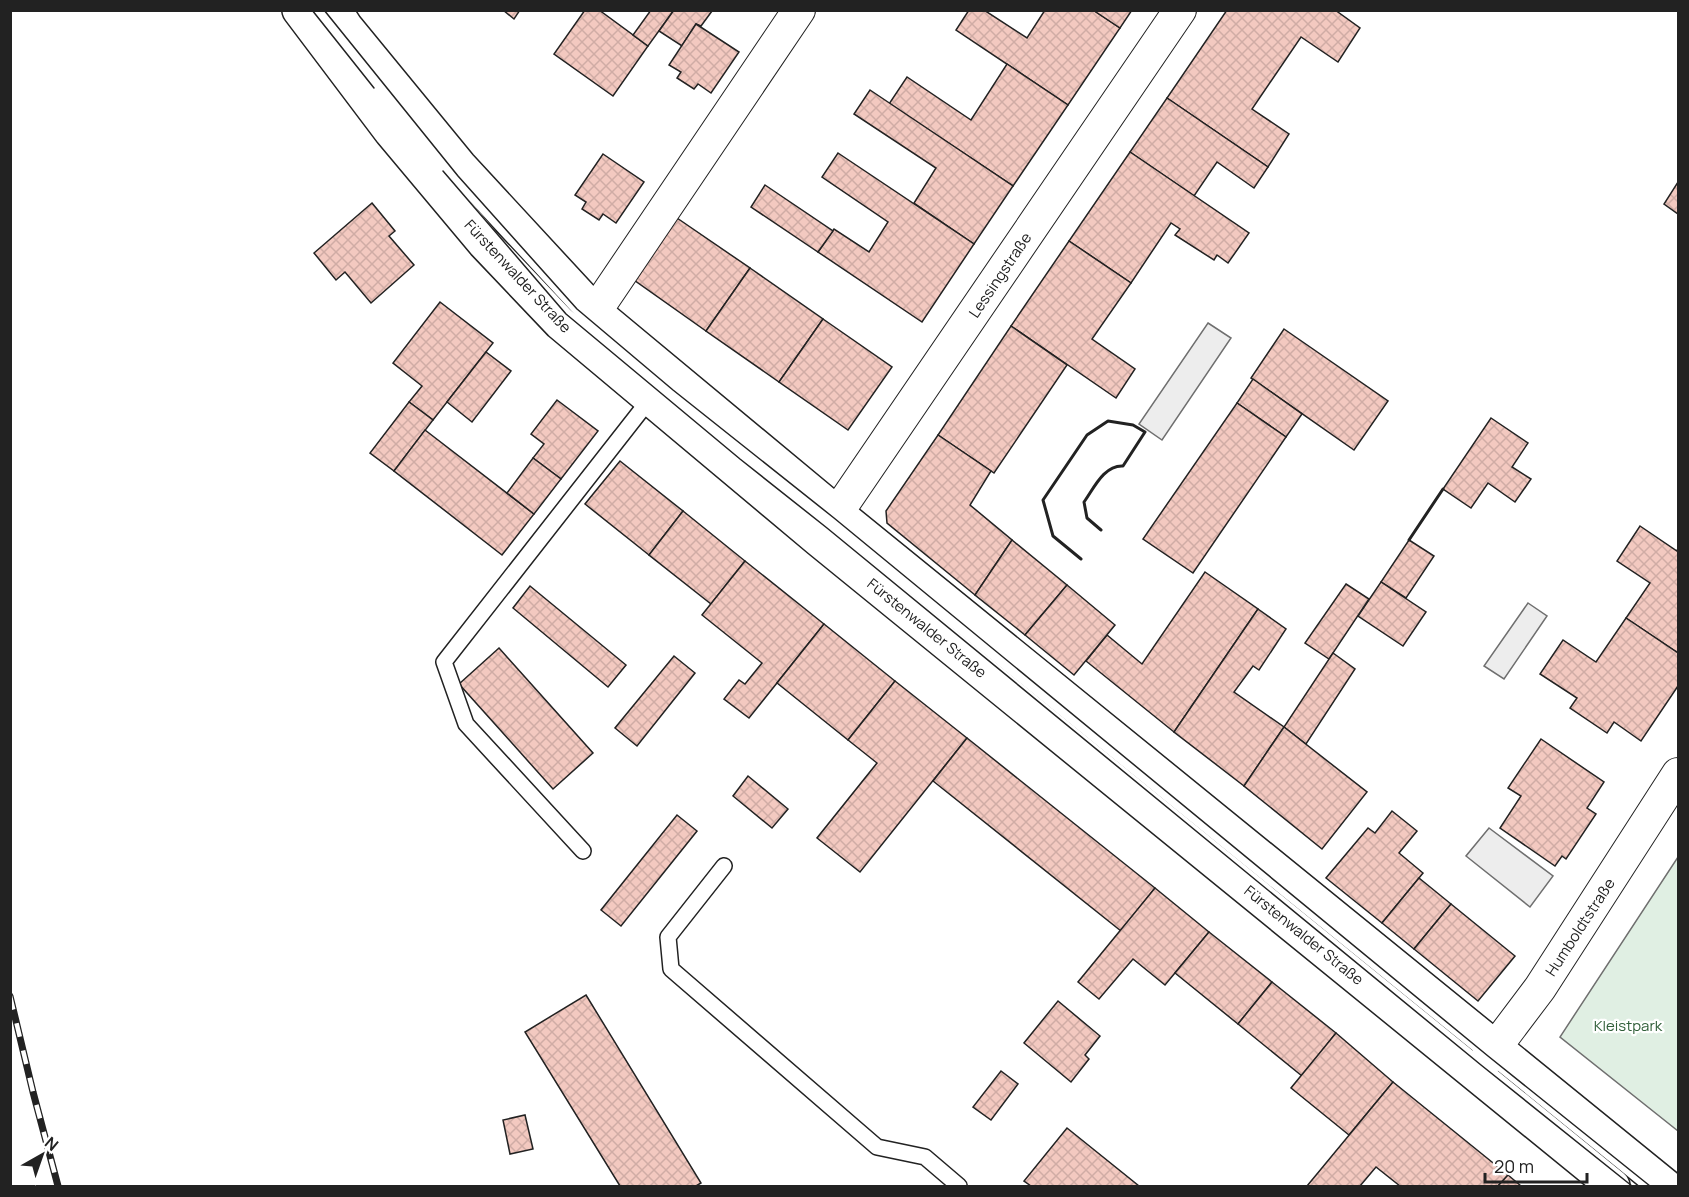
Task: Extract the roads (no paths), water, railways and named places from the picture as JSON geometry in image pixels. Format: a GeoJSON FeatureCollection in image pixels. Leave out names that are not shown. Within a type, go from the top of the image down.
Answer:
{"type":"FeatureCollection","features":[{"type":"Feature","properties":{"kind":"street","name":"Fürstenwalder Straße"},"geometry":{"type":"LineString","coordinates":[[299,10],[391,132],[484,243],[560,323],[819,540],[1613,1186]]}},
{"type":"Feature","properties":{"kind":"street"},"geometry":{"type":"LineString","coordinates":[[335,10],[345,27],[460,166],[595,312],[837,513],[1666,1186]]}},
{"type":"Feature","properties":{"kind":"street"},"geometry":{"type":"LineString","coordinates":[[595,312],[799,10]]}},
{"type":"Feature","properties":{"kind":"street","name":"Lessingstraße"},"geometry":{"type":"LineString","coordinates":[[819,540],[1180,10]]}},
{"type":"Feature","properties":{"kind":"street","name":"Humboldtstraße"},"geometry":{"type":"LineString","coordinates":[[1475,1075],[1540,988],[1678,774]]}},
{"type":"Feature","properties":{"kind":"lane"},"geometry":{"type":"LineString","coordinates":[[584,851],[465,724],[444,662],[650,399]]}},
{"type":"Feature","properties":{"kind":"lane"},"geometry":{"type":"LineString","coordinates":[[724,866],[668,937],[671,969],[877,1147],[925,1157],[959,1186]]}},
{"type":"Feature","properties":{"kind":"tram line"},"geometry":{"type":"LineString","coordinates":[[312,10],[374,88]]}},
{"type":"Feature","properties":{"kind":"tram line"},"geometry":{"type":"LineString","coordinates":[[324,10],[458,176],[577,309],[673,390],[834,518],[1488,1056],[1650,1186]]}},
{"type":"Feature","properties":{"kind":"tram line"},"geometry":{"type":"LineString","coordinates":[[443,171],[566,314],[740,459],[1632,1186]]}},
{"type":"Feature","properties":{"kind":"railway"},"geometry":{"type":"LineString","coordinates":[[10,996],[58,1186]]}},
{"type":"Feature","properties":{"kind":"park label","name":"Kleistpark"},"geometry":{"type":"Point","coordinates":[1628,1025]}}]}
